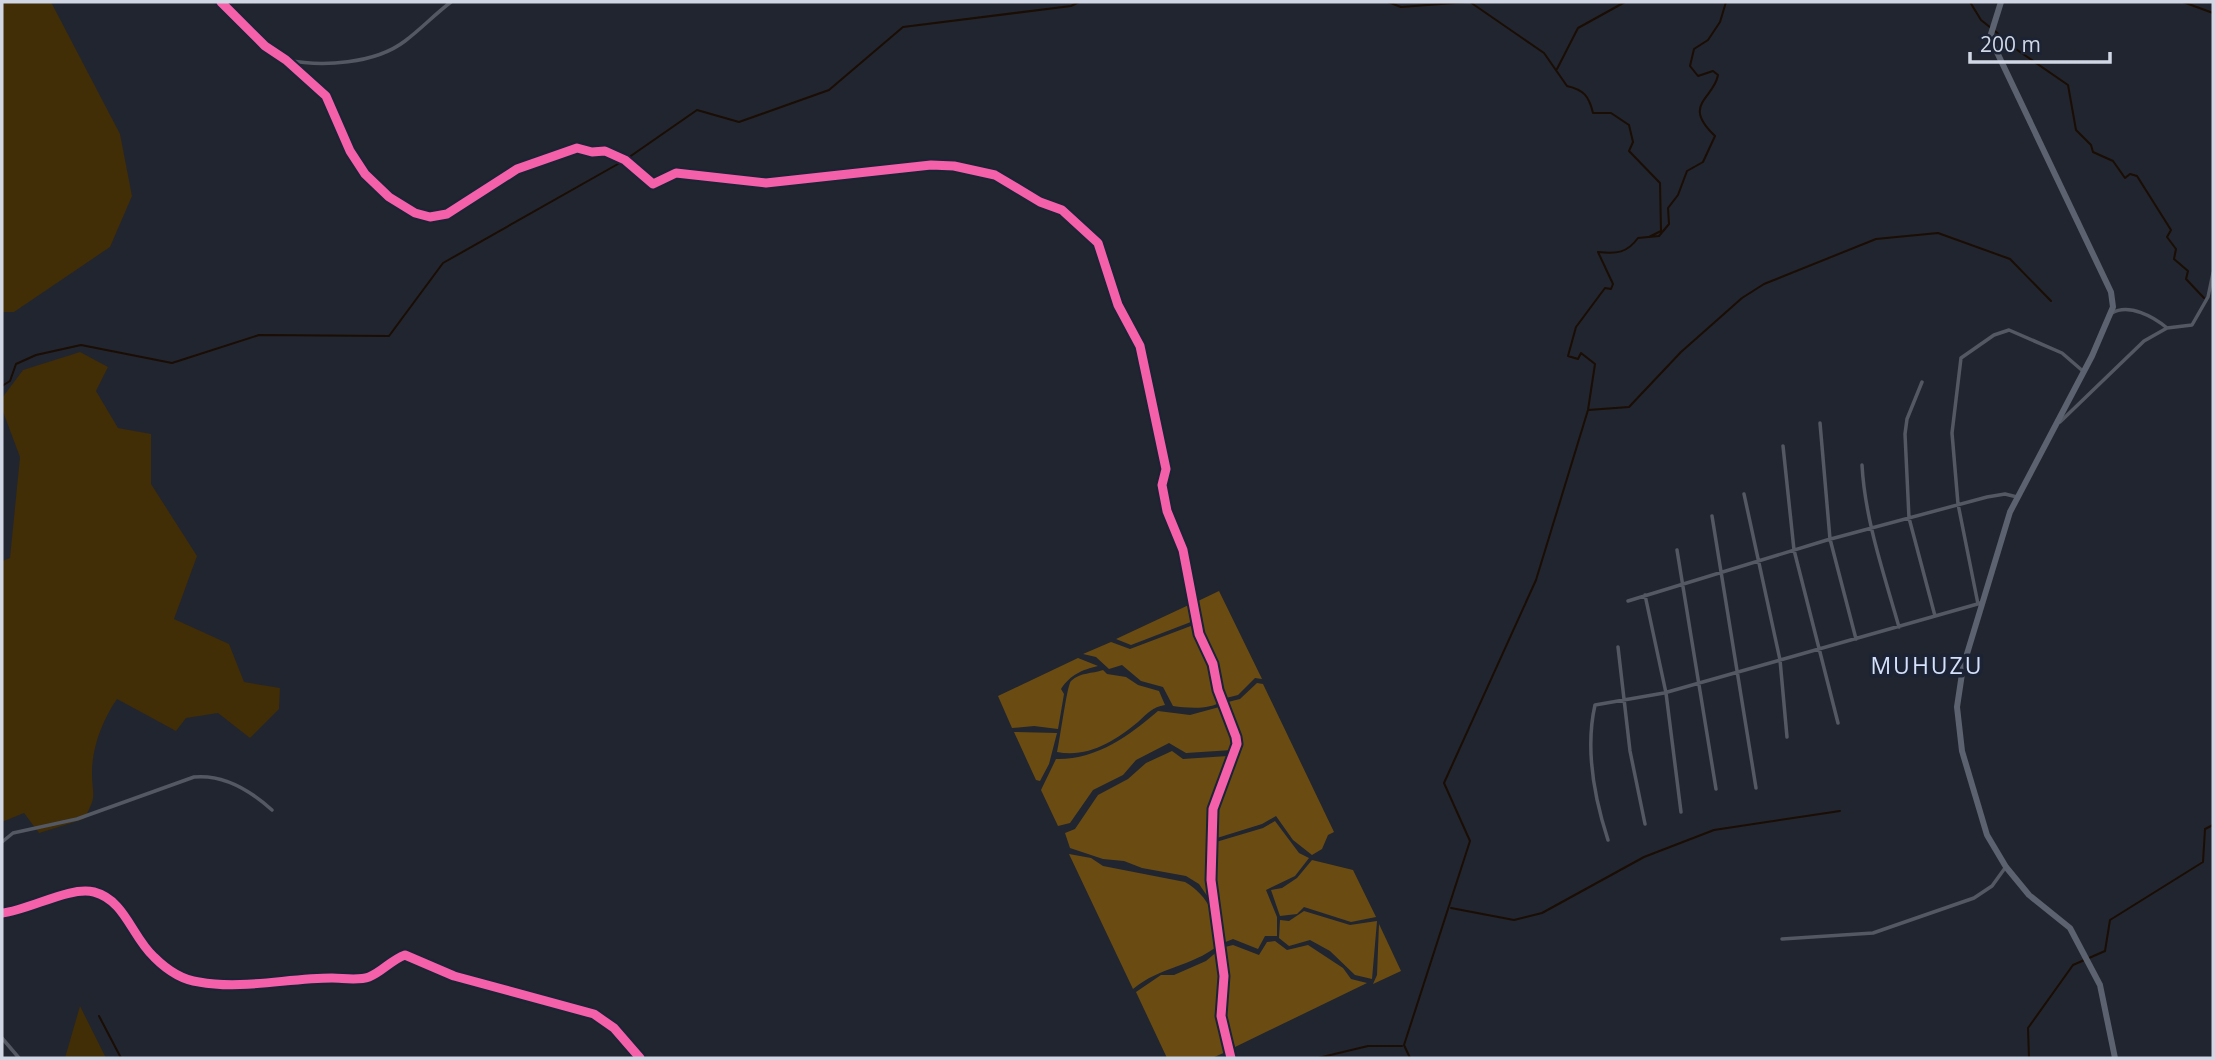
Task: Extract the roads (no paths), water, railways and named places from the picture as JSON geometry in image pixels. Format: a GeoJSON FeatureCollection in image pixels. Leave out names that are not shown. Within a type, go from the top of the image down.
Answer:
{"type":"FeatureCollection","features":[{"type":"Feature","properties":{"kind":"main road"},"geometry":{"type":"LineString","coordinates":[[2001,2],[1991,34],[2001,63],[2111,292],[2111,314],[2084,372],[2017,497],[2001,537],[1963,667],[1957,722],[1977,806],[1987,835],[2006,867],[2035,900],[2070,928],[2104,996],[2115,1058]]}},
{"type":"Feature","properties":{"kind":"street"},"geometry":{"type":"LineString","coordinates":[[221,2],[265,46],[286,60],[326,96],[350,151],[365,174],[389,197],[423,216],[447,214],[517,169],[578,148],[592,152],[606,151],[617,159],[625,160],[653,184],[676,173],[766,183],[931,165],[979,170],[1062,210],[1098,243],[1118,304],[1140,346],[1161,439],[1167,511],[1183,550],[1199,634],[1236,737],[1237,744],[1213,809],[1211,880],[1224,976],[1222,1016],[1231,1058]]}},
{"type":"Feature","properties":{"kind":"street"},"geometry":{"type":"LineString","coordinates":[[286,60],[320,63],[384,51],[405,41],[452,2]]}},
{"type":"Feature","properties":{"kind":"street"},"geometry":{"type":"LineString","coordinates":[[2054,428],[2089,398],[2131,352],[2167,328],[2192,325],[2208,297],[2213,273]]}},
{"type":"Feature","properties":{"kind":"street"},"geometry":{"type":"LineString","coordinates":[[2111,314],[2120,309],[2132,310],[2167,328]]}},
{"type":"Feature","properties":{"kind":"street"},"geometry":{"type":"LineString","coordinates":[[1608,839],[1595,788],[1591,723],[1595,705],[1666,693],[1980,604],[1958,504],[1952,433],[1959,365],[1969,350],[2009,330],[2062,353],[2084,372]]}},
{"type":"Feature","properties":{"kind":"street"},"geometry":{"type":"LineString","coordinates":[[1922,382],[1905,434],[1909,518],[1935,616]]}},
{"type":"Feature","properties":{"kind":"street"},"geometry":{"type":"LineString","coordinates":[[1820,424],[1830,539],[1856,639]]}},
{"type":"Feature","properties":{"kind":"street"},"geometry":{"type":"LineString","coordinates":[[1783,446],[1794,550],[1838,723]]}},
{"type":"Feature","properties":{"kind":"street"},"geometry":{"type":"LineString","coordinates":[[1862,465],[1863,489],[1899,627]]}},
{"type":"Feature","properties":{"kind":"street"},"geometry":{"type":"LineString","coordinates":[[1744,494],[1756,561],[1780,660],[1787,737]]}},
{"type":"Feature","properties":{"kind":"street"},"geometry":{"type":"LineString","coordinates":[[1628,601],[1830,539],[1958,504],[2005,494],[2017,497]]}},
{"type":"Feature","properties":{"kind":"street"},"geometry":{"type":"LineString","coordinates":[[1712,516],[1756,788]]}},
{"type":"Feature","properties":{"kind":"street"},"geometry":{"type":"LineString","coordinates":[[1677,550],[1701,683],[1716,789]]}},
{"type":"Feature","properties":{"kind":"street"},"geometry":{"type":"LineString","coordinates":[[1645,595],[1666,693],[1681,812]]}},
{"type":"Feature","properties":{"kind":"street"},"geometry":{"type":"LineString","coordinates":[[1618,647],[1637,796],[1645,824]]}},
{"type":"Feature","properties":{"kind":"street"},"geometry":{"type":"LineString","coordinates":[[2,842],[13,833],[77,819],[194,777],[206,776],[233,784],[248,791],[272,810]]}},
{"type":"Feature","properties":{"kind":"street"},"geometry":{"type":"LineString","coordinates":[[1782,939],[1873,933],[1974,898],[1992,886],[2006,867]]}},
{"type":"Feature","properties":{"kind":"street"},"geometry":{"type":"LineString","coordinates":[[2,913],[21,911],[84,890],[102,895],[116,905],[144,946],[165,967],[197,982],[217,984],[293,978],[359,979],[371,976],[405,955],[454,976],[594,1014],[614,1028],[640,1058]]}},
{"type":"Feature","properties":{"kind":"street"},"geometry":{"type":"LineString","coordinates":[[2,1038],[19,1058]]}},
{"type":"Feature","properties":{"kind":"waterway"},"geometry":{"type":"LineString","coordinates":[[2,386],[10,381],[16,364],[36,355],[81,345],[172,363],[259,335],[389,336],[443,263],[625,160],[697,110],[739,122],[829,90],[903,27],[1071,6],[1079,2]]}},
{"type":"Feature","properties":{"kind":"waterway"},"geometry":{"type":"LineString","coordinates":[[1388,2],[1401,7],[1468,2]]}},
{"type":"Feature","properties":{"kind":"waterway"},"geometry":{"type":"LineString","coordinates":[[1470,2],[1544,53],[1567,86],[1585,95],[1593,113],[1611,113],[1629,125],[1633,142],[1629,151],[1660,183],[1661,231],[1649,237]]}},
{"type":"Feature","properties":{"kind":"waterway"},"geometry":{"type":"LineString","coordinates":[[1557,69],[1578,28],[1625,2]]}},
{"type":"Feature","properties":{"kind":"waterway"},"geometry":{"type":"LineString","coordinates":[[1410,1058],[1404,1045],[1470,841],[1444,783],[1536,580],[1588,410],[1595,364],[1581,353],[1578,359],[1568,356],[1576,327],[1605,288],[1611,289],[1613,284],[1598,252],[1621,251],[1630,247],[1638,238],[1659,236],[1669,224],[1668,208],[1678,195],[1687,171],[1703,162],[1715,136],[1705,125],[1700,109],[1718,75],[1713,71],[1698,76],[1690,66],[1694,49],[1708,40],[1720,22],[1726,2]]}},
{"type":"Feature","properties":{"kind":"waterway"},"geometry":{"type":"LineString","coordinates":[[1970,2],[1981,20],[1991,28]]}},
{"type":"Feature","properties":{"kind":"waterway"},"geometry":{"type":"LineString","coordinates":[[2183,2],[2213,13]]}},
{"type":"Feature","properties":{"kind":"waterway"},"geometry":{"type":"LineString","coordinates":[[1995,31],[2010,45],[2068,85],[2076,130],[2091,145],[2093,152],[2113,161],[2125,178],[2130,174],[2137,176],[2171,230],[2167,237],[2176,249],[2174,259],[2188,271],[2186,279],[2204,298]]}},
{"type":"Feature","properties":{"kind":"waterway"},"geometry":{"type":"LineString","coordinates":[[1588,410],[1629,407],[1681,352],[1742,298],[1764,284],[1876,239],[1938,233],[2010,259],[2051,301]]}},
{"type":"Feature","properties":{"kind":"waterway"},"geometry":{"type":"LineString","coordinates":[[1451,908],[1514,920],[1542,913],[1644,857],[1714,830],[1840,811]]}},
{"type":"Feature","properties":{"kind":"waterway"},"geometry":{"type":"LineString","coordinates":[[2029,1058],[2028,1028],[2073,965],[2105,951],[2110,920],[2203,862],[2205,829],[2213,825]]}},
{"type":"Feature","properties":{"kind":"waterway"},"geometry":{"type":"LineString","coordinates":[[99,1016],[121,1058]]}},
{"type":"Feature","properties":{"kind":"waterway"},"geometry":{"type":"LineString","coordinates":[[1318,1058],[1368,1046],[1402,1046]]}},
{"type":"Feature","properties":{"kind":"district","name":"MUHUZU"},"geometry":{"type":"Point","coordinates":[1927,665]}}]}
